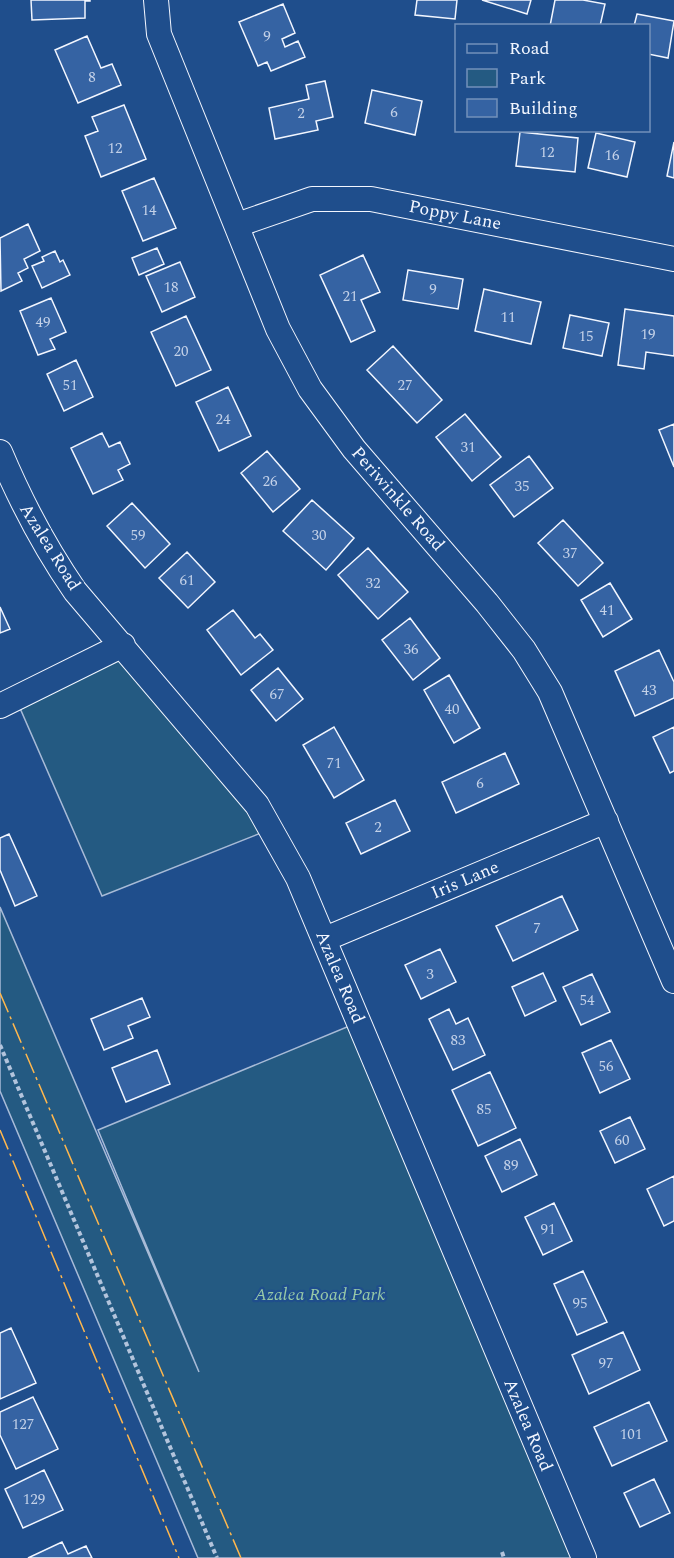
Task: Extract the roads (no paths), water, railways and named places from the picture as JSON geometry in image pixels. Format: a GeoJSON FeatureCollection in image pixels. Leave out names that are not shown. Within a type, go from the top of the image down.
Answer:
{"type":"FeatureCollection","features":[{"type":"Feature","properties":{"kind":"street","name":"Periwinkle Road"},"geometry":{"type":"LineString","coordinates":[[156,0],[159,34],[278,328],[310,389],[354,449],[487,603],[524,650],[550,692],[674,981]]}},
{"type":"Feature","properties":{"kind":"street","name":"Poppy Lane"},"geometry":{"type":"LineString","coordinates":[[237,225],[312,199],[371,199],[674,260]]}},
{"type":"Feature","properties":{"kind":"street","name":"Azalea Road"},"geometry":{"type":"LineString","coordinates":[[0,452],[22,503],[52,558],[75,591],[257,805],[298,878],[584,1558]]}},
{"type":"Feature","properties":{"kind":"street"},"geometry":{"type":"LineString","coordinates":[[0,706],[123,645]]}},
{"type":"Feature","properties":{"kind":"street","name":"Iris Lane"},"geometry":{"type":"LineString","coordinates":[[325,939],[606,820]]}},
{"type":"Feature","properties":{"kind":"park label","name":"Azalea Road Park"},"geometry":{"type":"Point","coordinates":[320,1294]}}]}
